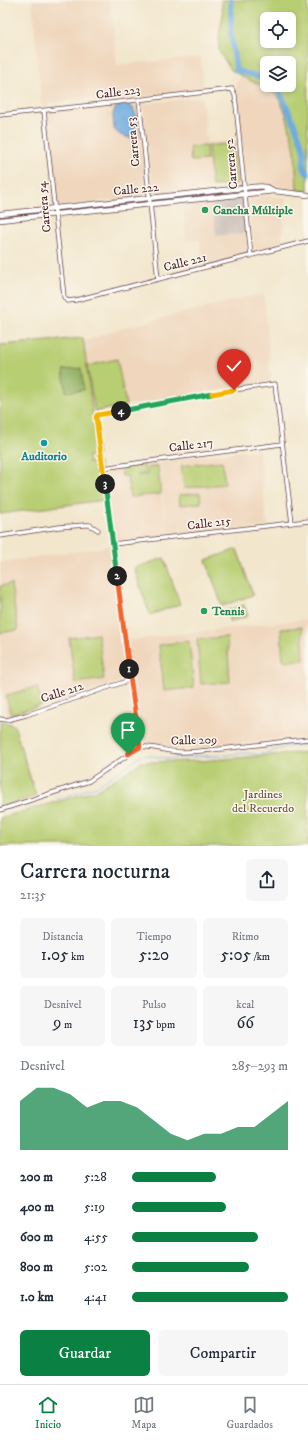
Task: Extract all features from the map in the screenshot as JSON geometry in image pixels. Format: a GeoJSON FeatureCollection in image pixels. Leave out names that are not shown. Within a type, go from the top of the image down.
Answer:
{"type":"FeatureCollection","features":[{"type":"Feature","properties":{"kind":"street","name":"Calle 223"},"geometry":{"type":"LineString","coordinates":[[0,115],[229,88],[232,89],[235,94]]}},
{"type":"Feature","properties":{"kind":"street","name":"Carrera 52"},"geometry":{"type":"LineString","coordinates":[[235,94],[243,188],[251,256]]}},
{"type":"Feature","properties":{"kind":"street","name":"Carrera 53"},"geometry":{"type":"LineString","coordinates":[[139,99],[158,279]]}},
{"type":"Feature","properties":{"kind":"street","name":"Carrera 54"},"geometry":{"type":"LineString","coordinates":[[44,110],[64,297],[67,301]]}},
{"type":"Feature","properties":{"kind":"street","name":"Calle 222"},"geometry":{"type":"LineString","coordinates":[[0,214],[261,186],[269,187],[274,190]]}},
{"type":"Feature","properties":{"kind":"street","name":"Calle 222"},"geometry":{"type":"LineString","coordinates":[[0,220],[150,205],[274,190],[308,195]]}},
{"type":"Feature","properties":{"kind":"street","name":"Calle 221"},"geometry":{"type":"LineString","coordinates":[[67,301],[76,300],[308,241]]}},
{"type":"Feature","properties":{"kind":"street"},"geometry":{"type":"LineString","coordinates":[[0,810],[89,781],[140,747],[130,680],[96,417],[97,415],[275,384],[292,523]]}},
{"type":"Feature","properties":{"kind":"street","name":"Calle 217"},"geometry":{"type":"LineString","coordinates":[[103,468],[282,444]]}},
{"type":"Feature","properties":{"kind":"street","name":"Calle 215"},"geometry":{"type":"LineString","coordinates":[[113,544],[308,521]]}},
{"type":"Feature","properties":{"kind":"street"},"geometry":{"type":"LineString","coordinates":[[0,536],[58,527],[85,525],[90,525],[98,530]]}},
{"type":"Feature","properties":{"kind":"street","name":"Calle 212"},"geometry":{"type":"LineString","coordinates":[[0,719],[7,720],[26,715],[130,680]]}},
{"type":"Feature","properties":{"kind":"street","name":"Calle 209"},"geometry":{"type":"LineString","coordinates":[[140,747],[148,746],[180,752],[217,750],[308,739]]}},
{"type":"Feature","properties":{"kind":"shaded area"},"geometry":{"type":"Polygon","coordinates":[[[32,0],[110,0],[117,65],[201,57],[204,89],[93,102],[92,98],[48,103],[48,108],[42,109],[32,0]]]}},
{"type":"Feature","properties":{"kind":"shaded area"},"geometry":{"type":"Polygon","coordinates":[[[242,76],[260,85],[260,92],[272,92],[277,95],[286,114],[295,150],[297,190],[269,184],[247,184],[236,83],[242,76]]]}},
{"type":"Feature","properties":{"kind":"shaded area"},"geometry":{"type":"Polygon","coordinates":[[[202,97],[207,143],[237,140],[241,185],[153,194],[143,104],[202,97]]]}},
{"type":"Feature","properties":{"kind":"shaded area"},"geometry":{"type":"Polygon","coordinates":[[[137,103],[147,196],[58,206],[48,112],[137,103]]]}},
{"type":"Feature","properties":{"kind":"shaded area"},"geometry":{"type":"Polygon","coordinates":[[[267,195],[286,198],[281,247],[255,253],[248,196],[267,195]]]}},
{"type":"Feature","properties":{"kind":"shaded area"},"geometry":{"type":"Polygon","coordinates":[[[242,197],[246,233],[216,236],[212,201],[242,197]]]}},
{"type":"Feature","properties":{"kind":"shaded area"},"geometry":{"type":"Polygon","coordinates":[[[212,201],[216,236],[246,233],[249,254],[203,266],[200,239],[186,241],[183,204],[212,201]]]}},
{"type":"Feature","properties":{"kind":"shaded area"},"geometry":{"type":"Polygon","coordinates":[[[264,294],[271,381],[198,394],[160,403],[150,401],[145,404],[128,404],[95,412],[83,342],[109,332],[184,312],[264,294]]]}},
{"type":"Feature","properties":{"kind":"shaded area"},"geometry":{"type":"Polygon","coordinates":[[[259,449],[267,526],[168,537],[159,461],[259,449]]]}},
{"type":"Feature","properties":{"kind":"shaded area"},"geometry":{"type":"Polygon","coordinates":[[[157,463],[167,536],[114,543],[104,470],[157,463]]]}},
{"type":"Feature","properties":{"kind":"shaded area"},"geometry":{"type":"Polygon","coordinates":[[[110,546],[126,679],[7,718],[0,681],[0,563],[110,546]]]}},
{"type":"Feature","properties":{"kind":"shaded area"},"geometry":{"type":"Polygon","coordinates":[[[308,619],[308,737],[284,738],[214,747],[173,749],[155,746],[141,740],[128,645],[130,640],[308,619]]]}},
{"type":"Feature","properties":{"kind":"green space"},"geometry":{"type":"Polygon","coordinates":[[[221,0],[308,0],[308,191],[297,190],[295,150],[286,114],[277,95],[272,92],[296,92],[296,56],[260,56],[260,85],[231,70],[219,51],[219,37],[223,14],[221,0]]]}},
{"type":"Feature","properties":{"kind":"green space"},"geometry":{"type":"Polygon","coordinates":[[[233,143],[237,184],[212,186],[208,146],[233,143]]]}},
{"type":"Feature","properties":{"kind":"green space"},"geometry":{"type":"Polygon","coordinates":[[[206,146],[207,160],[191,161],[190,147],[206,146]]]}},
{"type":"Feature","properties":{"kind":"green space"},"geometry":{"type":"Polygon","coordinates":[[[83,338],[98,455],[88,456],[89,463],[99,463],[101,478],[98,478],[99,485],[102,486],[104,500],[0,514],[0,345],[83,338]]]}},
{"type":"Feature","properties":{"kind":"green space"},"geometry":{"type":"Polygon","coordinates":[[[117,359],[126,405],[95,412],[87,366],[117,359]]]}},
{"type":"Feature","properties":{"kind":"green space"},"geometry":{"type":"Polygon","coordinates":[[[81,368],[84,390],[66,392],[63,370],[81,368]]]}},
{"type":"Feature","properties":{"kind":"green space"},"geometry":{"type":"Polygon","coordinates":[[[222,461],[225,484],[184,488],[181,466],[222,461]]]}},
{"type":"Feature","properties":{"kind":"green space"},"geometry":{"type":"Polygon","coordinates":[[[144,464],[145,474],[138,474],[138,476],[147,475],[147,468],[158,466],[161,494],[130,497],[127,476],[122,476],[121,468],[144,464]]]}},
{"type":"Feature","properties":{"kind":"green space"},"geometry":{"type":"Polygon","coordinates":[[[200,493],[201,503],[180,505],[179,495],[200,493]]]}},
{"type":"Feature","properties":{"kind":"green space"},"geometry":{"type":"Polygon","coordinates":[[[237,549],[253,595],[222,606],[206,560],[237,549]]]}},
{"type":"Feature","properties":{"kind":"green space"},"geometry":{"type":"Polygon","coordinates":[[[164,558],[180,604],[150,615],[134,568],[164,558]]]}},
{"type":"Feature","properties":{"kind":"green space"},"geometry":{"type":"Polygon","coordinates":[[[11,584],[18,630],[0,633],[0,586],[11,584]]]}},
{"type":"Feature","properties":{"kind":"green space"},"geometry":{"type":"Polygon","coordinates":[[[244,605],[248,616],[230,622],[226,611],[244,605]]]}},
{"type":"Feature","properties":{"kind":"green space"},"geometry":{"type":"Polygon","coordinates":[[[302,627],[304,660],[283,661],[281,629],[302,627]]]}},
{"type":"Feature","properties":{"kind":"green space"},"geometry":{"type":"Polygon","coordinates":[[[98,634],[104,679],[75,683],[69,638],[98,634]]]}},
{"type":"Feature","properties":{"kind":"green space"},"geometry":{"type":"Polygon","coordinates":[[[227,637],[230,682],[201,684],[197,639],[227,637]]]}},
{"type":"Feature","properties":{"kind":"green space"},"geometry":{"type":"Polygon","coordinates":[[[189,641],[194,688],[164,691],[159,645],[189,641]]]}},
{"type":"Feature","properties":{"kind":"green space"},"geometry":{"type":"Polygon","coordinates":[[[37,687],[42,705],[11,714],[6,695],[37,687]]]}},
{"type":"Feature","properties":{"kind":"green space"},"geometry":{"type":"Polygon","coordinates":[[[0,721],[14,725],[36,796],[0,807],[0,721]]]}},
{"type":"Feature","properties":{"kind":"green space","name":"Jardines del Recuerdo"},"geometry":{"type":"Polygon","coordinates":[[[308,752],[308,846],[0,846],[0,818],[97,790],[142,762],[200,761],[308,752]]]}},
{"type":"Feature","properties":{"kind":"water"},"geometry":{"type":"Polygon","coordinates":[[[121,105],[129,105],[133,108],[137,118],[136,127],[139,136],[132,138],[125,137],[114,129],[113,115],[115,108],[121,105]]]}},
{"type":"Feature","properties":{"kind":"waterway"},"geometry":{"type":"LineString","coordinates":[[231,0],[231,34],[236,70],[260,77]]}},
{"type":"Feature","properties":{"kind":"waterway"},"geometry":{"type":"LineString","coordinates":[[279,92],[301,140],[304,151],[304,169],[308,174]]}},
{"type":"Feature","properties":{"kind":"waterway"},"geometry":{"type":"LineString","coordinates":[[144,755],[171,759],[179,757],[220,756],[246,753],[259,755],[286,747],[308,744]]}},
{"type":"Feature","properties":{"kind":"waterway"},"geometry":{"type":"LineString","coordinates":[[57,799],[97,786],[141,756]]}},
{"type":"Feature","properties":{"kind":"place","name":"Cancha Múltiple"},"geometry":{"type":"Point","coordinates":[205,210]}},
{"type":"Feature","properties":{"kind":"place","name":"Auditorio"},"geometry":{"type":"Point","coordinates":[44,443]}},
{"type":"Feature","properties":{"kind":"place","name":"Tennis"},"geometry":{"type":"Point","coordinates":[204,611]}},
{"type":"Feature","properties":{"kind":"route"},"geometry":{"type":"LineString","coordinates":[[128,754],[140,747],[96,417],[97,415],[160,405],[234,390]]}}]}
